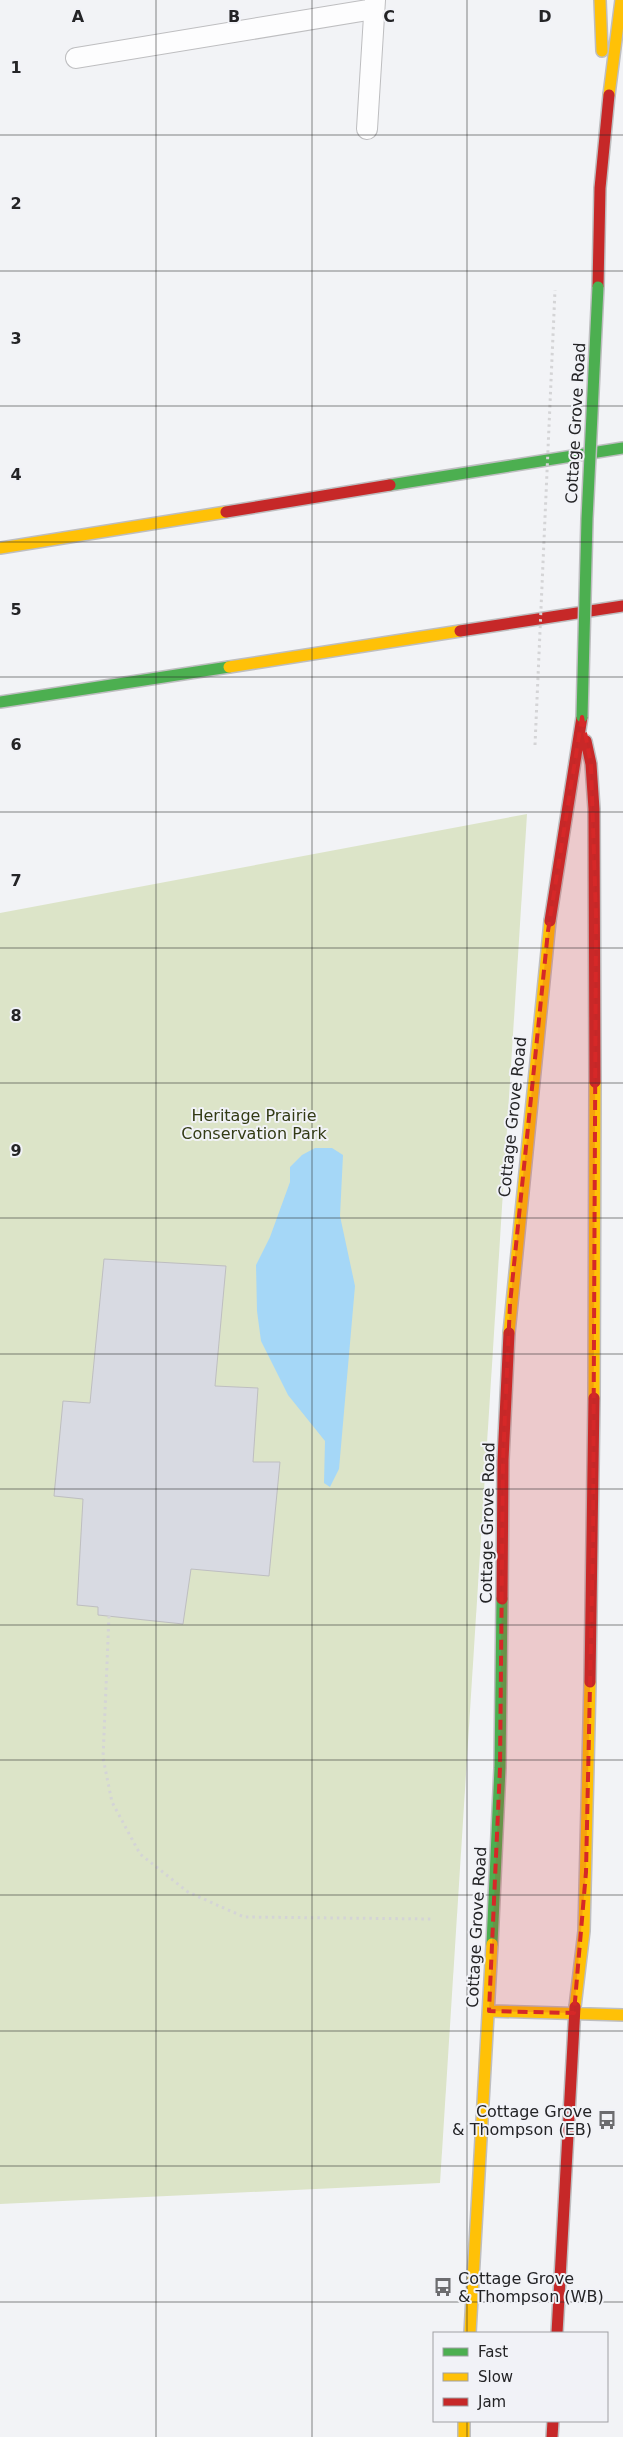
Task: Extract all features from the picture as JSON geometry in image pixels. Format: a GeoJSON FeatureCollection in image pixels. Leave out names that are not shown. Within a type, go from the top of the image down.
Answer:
{"type":"FeatureCollection","features":[{"type":"Feature","properties":{"kind":"main road","name":"Cottage Grove Road"},"geometry":{"type":"LineString","coordinates":[[470,2332],[489,2011],[500,1768],[503,1460],[510,1304],[548,931],[582,717],[587,519],[604,130],[600,0]]}},
{"type":"Feature","properties":{"kind":"main road","name":"Cottage Grove Road"},"geometry":{"type":"LineString","coordinates":[[604,130],[616,57],[621,0]]}},
{"type":"Feature","properties":{"kind":"main road"},"geometry":{"type":"LineString","coordinates":[[0,548],[623,448]]}},
{"type":"Feature","properties":{"kind":"main road"},"geometry":{"type":"LineString","coordinates":[[0,702],[623,606]]}},
{"type":"Feature","properties":{"kind":"main road","name":"Cottage Grove Road"},"geometry":{"type":"LineString","coordinates":[[557,2332],[574,2013],[584,1931],[593,1516],[596,916],[591,764],[582,717]]}},
{"type":"Feature","properties":{"kind":"main road"},"geometry":{"type":"LineString","coordinates":[[489,2011],[623,2016]]}},
{"type":"Feature","properties":{"kind":"main road"},"geometry":{"type":"LineString","coordinates":[[464,2422],[464,2437]]}},
{"type":"Feature","properties":{"kind":"main road"},"geometry":{"type":"LineString","coordinates":[[552,2437],[553,2422]]}},
{"type":"Feature","properties":{"kind":"lane"},"geometry":{"type":"LineString","coordinates":[[76,58],[374,4],[367,129]]}},
{"type":"Feature","properties":{"kind":"path"},"geometry":{"type":"LineString","coordinates":[[535,744],[555,290]]}},
{"type":"Feature","properties":{"kind":"path"},"geometry":{"type":"LineString","coordinates":[[109,1616],[103,1758],[112,1802],[140,1854],[188,1892],[244,1917],[431,1919]]}},
{"type":"Feature","properties":{"kind":"highlighted area"},"geometry":{"type":"Polygon","coordinates":[[[582,717],[591,764],[596,916],[593,1545],[586,1872],[574,2013],[489,2011],[500,1768],[503,1460],[510,1304],[548,931],[582,717]]]}},
{"type":"Feature","properties":{"kind":"green space","name":"Heritage Prairie Conservation Park"},"geometry":{"type":"Polygon","coordinates":[[[527,814],[440,2183],[0,2204],[0,913],[527,814]]]}},
{"type":"Feature","properties":{"kind":"water"},"geometry":{"type":"Polygon","coordinates":[[[315,1148],[332,1148],[343,1155],[340,1216],[355,1286],[339,1469],[330,1487],[324,1483],[325,1441],[288,1395],[261,1341],[257,1311],[256,1265],[270,1237],[290,1182],[290,1167],[302,1155],[315,1148]]]}},
{"type":"Feature","properties":{"kind":"building"},"geometry":{"type":"Polygon","coordinates":[[[104,1259],[226,1266],[215,1386],[258,1388],[253,1462],[280,1462],[269,1576],[191,1569],[183,1624],[98,1615],[98,1607],[77,1605],[83,1499],[54,1496],[63,1401],[90,1403],[104,1259]]]}},
{"type":"Feature","properties":{"kind":"traffic: fast"},"geometry":{"type":"LineString","coordinates":[[582,717],[587,519],[598,287]]}},
{"type":"Feature","properties":{"kind":"traffic: fast"},"geometry":{"type":"LineString","coordinates":[[390,485],[623,448]]}},
{"type":"Feature","properties":{"kind":"traffic: fast"},"geometry":{"type":"LineString","coordinates":[[0,702],[229,667]]}},
{"type":"Feature","properties":{"kind":"traffic: fast"},"geometry":{"type":"LineString","coordinates":[[492,1944],[500,1768],[502,1599]]}},
{"type":"Feature","properties":{"kind":"traffic: slow"},"geometry":{"type":"LineString","coordinates":[[600,0],[602,51]]}},
{"type":"Feature","properties":{"kind":"traffic: slow"},"geometry":{"type":"LineString","coordinates":[[609,95],[621,0]]}},
{"type":"Feature","properties":{"kind":"traffic: slow"},"geometry":{"type":"LineString","coordinates":[[0,548],[226,512]]}},
{"type":"Feature","properties":{"kind":"traffic: slow"},"geometry":{"type":"LineString","coordinates":[[229,667],[460,631]]}},
{"type":"Feature","properties":{"kind":"traffic: slow"},"geometry":{"type":"LineString","coordinates":[[509,1333],[550,921]]}},
{"type":"Feature","properties":{"kind":"traffic: slow"},"geometry":{"type":"LineString","coordinates":[[594,1398],[595,1082]]}},
{"type":"Feature","properties":{"kind":"traffic: slow"},"geometry":{"type":"LineString","coordinates":[[575,2007],[584,1931],[590,1682]]}},
{"type":"Feature","properties":{"kind":"traffic: slow"},"geometry":{"type":"LineString","coordinates":[[470,2332],[492,1944]]}},
{"type":"Feature","properties":{"kind":"traffic: slow"},"geometry":{"type":"LineString","coordinates":[[489,2011],[623,2015]]}},
{"type":"Feature","properties":{"kind":"traffic: slow"},"geometry":{"type":"LineString","coordinates":[[464,2422],[464,2437]]}},
{"type":"Feature","properties":{"kind":"traffic: jam"},"geometry":{"type":"LineString","coordinates":[[598,287],[600,188],[609,95]]}},
{"type":"Feature","properties":{"kind":"traffic: jam"},"geometry":{"type":"LineString","coordinates":[[226,512],[390,485]]}},
{"type":"Feature","properties":{"kind":"traffic: jam"},"geometry":{"type":"LineString","coordinates":[[460,631],[623,606]]}},
{"type":"Feature","properties":{"kind":"traffic: jam"},"geometry":{"type":"LineString","coordinates":[[550,921],[582,717]]}},
{"type":"Feature","properties":{"kind":"traffic: jam"},"geometry":{"type":"LineString","coordinates":[[586,741],[591,764],[594,809],[595,1082]]}},
{"type":"Feature","properties":{"kind":"traffic: jam"},"geometry":{"type":"LineString","coordinates":[[502,1599],[503,1460],[509,1333]]}},
{"type":"Feature","properties":{"kind":"traffic: jam"},"geometry":{"type":"LineString","coordinates":[[590,1682],[594,1398]]}},
{"type":"Feature","properties":{"kind":"traffic: jam"},"geometry":{"type":"LineString","coordinates":[[557,2332],[575,2007]]}},
{"type":"Feature","properties":{"kind":"traffic: jam"},"geometry":{"type":"LineString","coordinates":[[552,2437],[553,2422]]}},
{"type":"Feature","properties":{"kind":"place","name":"Cottage Grove & Thompson (EB)"},"geometry":{"type":"Point","coordinates":[607,2120]}},
{"type":"Feature","properties":{"kind":"place","name":"Cottage Grove & Thompson (WB)"},"geometry":{"type":"Point","coordinates":[443,2287]}}]}
